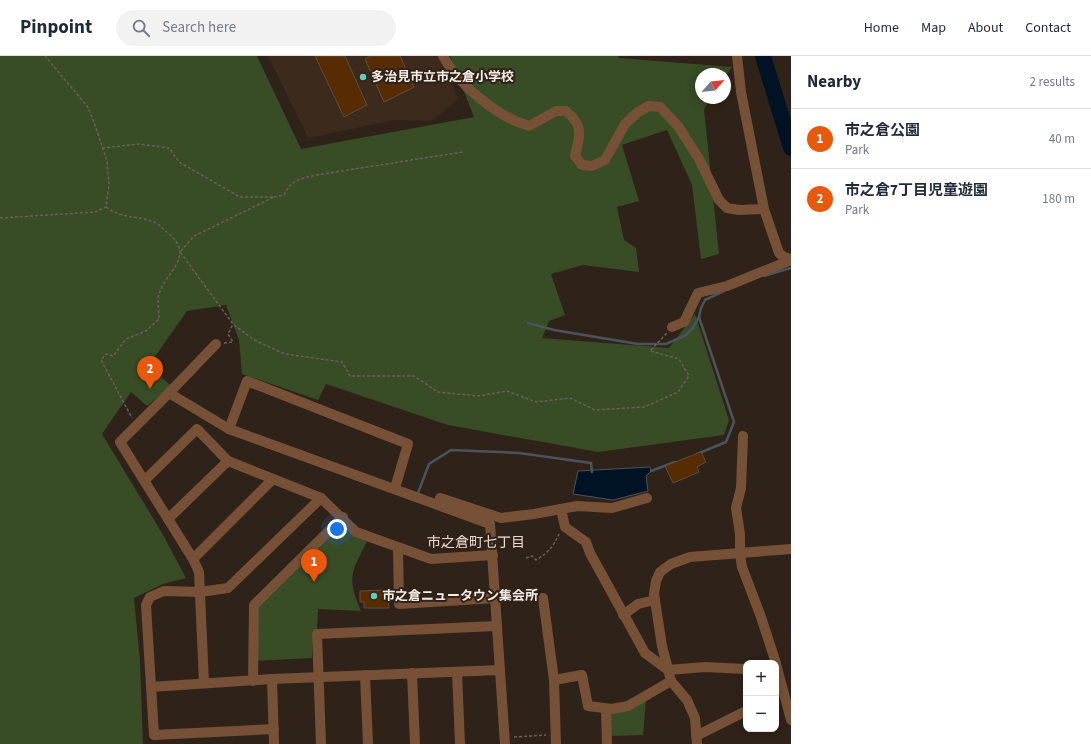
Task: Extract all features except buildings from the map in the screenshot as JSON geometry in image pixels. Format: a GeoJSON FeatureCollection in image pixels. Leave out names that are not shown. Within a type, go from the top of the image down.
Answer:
{"type":"FeatureCollection","features":[{"type":"Feature","properties":{"kind":"street"},"geometry":{"type":"LineString","coordinates":[[443,56],[448,66],[477,95],[498,112],[517,122],[529,126],[556,111],[566,111],[576,119],[580,132],[575,156],[582,165],[592,166],[605,160],[625,124],[638,112],[649,106],[660,107],[678,126],[699,159],[719,200],[726,208],[739,210],[764,209]]}},
{"type":"Feature","properties":{"kind":"street"},"geometry":{"type":"LineString","coordinates":[[736,56],[741,92],[764,209],[779,253],[784,257],[791,259]]}},
{"type":"Feature","properties":{"kind":"street"},"geometry":{"type":"LineString","coordinates":[[672,327],[684,322],[698,293],[727,286],[791,259]]}},
{"type":"Feature","properties":{"kind":"street"},"geometry":{"type":"LineString","coordinates":[[204,683],[199,572],[193,559],[145,480],[120,442],[170,394],[216,344]]}},
{"type":"Feature","properties":{"kind":"street"},"geometry":{"type":"LineString","coordinates":[[229,429],[248,381],[408,444],[395,488]]}},
{"type":"Feature","properties":{"kind":"street"},"geometry":{"type":"LineString","coordinates":[[170,394],[229,429],[395,488],[490,524],[505,741]]}},
{"type":"Feature","properties":{"kind":"street"},"geometry":{"type":"LineString","coordinates":[[145,480],[197,429],[228,461],[321,498],[343,517],[356,532],[431,559],[493,555]]}},
{"type":"Feature","properties":{"kind":"street"},"geometry":{"type":"LineString","coordinates":[[744,436],[741,488],[736,508],[740,534],[740,554],[742,567],[762,617],[775,660]]}},
{"type":"Feature","properties":{"kind":"street"},"geometry":{"type":"LineString","coordinates":[[168,519],[228,461]]}},
{"type":"Feature","properties":{"kind":"street"},"geometry":{"type":"LineString","coordinates":[[193,559],[273,479]]}},
{"type":"Feature","properties":{"kind":"street"},"geometry":{"type":"LineString","coordinates":[[425,499],[433,496],[501,518],[577,506],[612,508],[647,498]]}},
{"type":"Feature","properties":{"kind":"street"},"geometry":{"type":"LineString","coordinates":[[274,729],[154,734],[146,605],[150,597],[164,591],[200,592],[228,588],[321,498]]}},
{"type":"Feature","properties":{"kind":"street"},"geometry":{"type":"LineString","coordinates":[[560,509],[565,527],[586,542],[590,553],[645,653],[668,670],[705,667],[743,669]]}},
{"type":"Feature","properties":{"kind":"street"},"geometry":{"type":"LineString","coordinates":[[254,681],[254,605],[343,517]]}},
{"type":"Feature","properties":{"kind":"street"},"geometry":{"type":"LineString","coordinates":[[398,548],[399,604],[496,598]]}},
{"type":"Feature","properties":{"kind":"street"},"geometry":{"type":"LineString","coordinates":[[743,713],[696,740],[695,718],[687,700],[671,681],[668,670],[662,646],[655,600],[656,581],[660,572],[671,564],[690,557],[791,549]]}},
{"type":"Feature","properties":{"kind":"street"},"geometry":{"type":"LineString","coordinates":[[543,598],[554,680],[555,740]]}},
{"type":"Feature","properties":{"kind":"street"},"geometry":{"type":"LineString","coordinates":[[623,615],[638,604],[655,600]]}},
{"type":"Feature","properties":{"kind":"street"},"geometry":{"type":"LineString","coordinates":[[321,744],[317,634],[497,626]]}},
{"type":"Feature","properties":{"kind":"street"},"geometry":{"type":"LineString","coordinates":[[779,669],[786,682],[781,698],[791,720]]}},
{"type":"Feature","properties":{"kind":"street"},"geometry":{"type":"LineString","coordinates":[[151,687],[318,677],[500,670]]}},
{"type":"Feature","properties":{"kind":"street"},"geometry":{"type":"LineString","coordinates":[[456,672],[460,744]]}},
{"type":"Feature","properties":{"kind":"street"},"geometry":{"type":"LineString","coordinates":[[412,673],[415,744]]}},
{"type":"Feature","properties":{"kind":"street"},"geometry":{"type":"LineString","coordinates":[[365,675],[368,744]]}},
{"type":"Feature","properties":{"kind":"street"},"geometry":{"type":"LineString","coordinates":[[554,680],[582,675],[588,706],[612,710],[628,706],[671,681]]}},
{"type":"Feature","properties":{"kind":"street"},"geometry":{"type":"LineString","coordinates":[[272,680],[274,744]]}},
{"type":"Feature","properties":{"kind":"street"},"geometry":{"type":"LineString","coordinates":[[606,709],[607,744]]}},
{"type":"Feature","properties":{"kind":"path"},"geometry":{"type":"LineString","coordinates":[[45,56],[87,106],[107,161],[109,184],[106,207]]}},
{"type":"Feature","properties":{"kind":"path"},"geometry":{"type":"LineString","coordinates":[[102,148],[139,144],[169,148],[179,162],[240,197],[274,197],[284,195],[289,184],[294,181],[316,175],[463,152]]}},
{"type":"Feature","properties":{"kind":"path"},"geometry":{"type":"LineString","coordinates":[[138,426],[128,412],[101,360],[106,354],[113,356],[126,339],[146,332],[160,319],[159,295],[164,282],[176,267],[180,252],[194,236],[274,197]]}},
{"type":"Feature","properties":{"kind":"path"},"geometry":{"type":"LineString","coordinates":[[0,218],[94,212],[106,207]]}},
{"type":"Feature","properties":{"kind":"path"},"geometry":{"type":"LineString","coordinates":[[106,207],[115,213],[156,223],[173,238],[180,252],[233,324],[254,340],[285,354],[342,362],[350,376],[414,376],[438,392],[479,396],[507,391],[536,402],[570,398],[594,410],[644,407],[678,392],[689,376],[679,359],[650,351],[672,327]]}},
{"type":"Feature","properties":{"kind":"path"},"geometry":{"type":"LineString","coordinates":[[233,324],[228,334],[233,342]]}},
{"type":"Feature","properties":{"kind":"path"},"geometry":{"type":"LineString","coordinates":[[526,558],[532,556],[536,560],[547,554],[554,545],[561,529],[565,527]]}},
{"type":"Feature","properties":{"kind":"path"},"geometry":{"type":"LineString","coordinates":[[496,598],[543,598]]}},
{"type":"Feature","properties":{"kind":"path"},"geometry":{"type":"LineString","coordinates":[[505,741],[555,740]]}},
{"type":"Feature","properties":{"kind":"shaded area","name":"多治見市立市之倉小学校"},"geometry":{"type":"Polygon","coordinates":[[[268,56],[439,56],[458,99],[431,121],[395,120],[308,138],[268,56]]]}},
{"type":"Feature","properties":{"kind":"green space"},"geometry":{"type":"Polygon","coordinates":[[[0,56],[257,56],[301,149],[474,117],[450,56],[618,56],[619,58],[732,67],[731,68],[695,68],[695,104],[707,104],[704,109],[719,254],[701,259],[692,185],[667,130],[622,145],[639,201],[617,207],[624,240],[636,248],[639,272],[583,265],[551,274],[565,315],[549,321],[542,338],[669,348],[695,314],[729,420],[724,435],[598,452],[448,425],[326,384],[318,400],[242,374],[239,340],[226,305],[187,311],[149,365],[171,386],[147,406],[131,392],[102,434],[162,533],[186,578],[163,584],[134,598],[140,661],[143,744],[0,744],[0,56]]]}},
{"type":"Feature","properties":{"kind":"green space"},"geometry":{"type":"Polygon","coordinates":[[[343,517],[369,537],[355,566],[352,580],[353,589],[361,611],[318,609],[317,630],[312,632],[312,658],[254,661],[254,605],[343,517]]]}},
{"type":"Feature","properties":{"kind":"green space"},"geometry":{"type":"Polygon","coordinates":[[[646,699],[643,735],[610,736],[608,712],[646,699]]]}},
{"type":"Feature","properties":{"kind":"water"},"geometry":{"type":"Polygon","coordinates":[[[650,467],[651,471],[646,476],[648,491],[613,500],[573,494],[578,471],[650,467]]]}},
{"type":"Feature","properties":{"kind":"waterway"},"geometry":{"type":"LineString","coordinates":[[763,56],[791,148]]}},
{"type":"Feature","properties":{"kind":"waterway"},"geometry":{"type":"LineString","coordinates":[[764,276],[791,268]]}},
{"type":"Feature","properties":{"kind":"waterway"},"geometry":{"type":"LineString","coordinates":[[528,323],[554,330],[638,344],[666,344],[686,335],[692,329],[699,317],[705,300],[724,291]]}},
{"type":"Feature","properties":{"kind":"waterway"},"geometry":{"type":"LineString","coordinates":[[697,454],[726,442],[734,422],[699,317]]}},
{"type":"Feature","properties":{"kind":"waterway"},"geometry":{"type":"LineString","coordinates":[[418,493],[429,464],[451,450],[519,453],[591,463],[592,472]]}},
{"type":"Feature","properties":{"kind":"waterway"},"geometry":{"type":"LineString","coordinates":[[651,471],[675,462]]}},
{"type":"Feature","properties":{"kind":"place","name":"多治見市立市之倉小学校"},"geometry":{"type":"Point","coordinates":[363,77]}},
{"type":"Feature","properties":{"kind":"place","name":"市之倉7丁目児童遊園"},"geometry":{"type":"Point","coordinates":[150,389]}},
{"type":"Feature","properties":{"kind":"place","name":"市之倉公園"},"geometry":{"type":"Point","coordinates":[314,582]}},
{"type":"Feature","properties":{"kind":"place","name":"市之倉ニュータウン集会所"},"geometry":{"type":"Point","coordinates":[374,596]}},
{"type":"Feature","properties":{"kind":"district","name":"市之倉町七丁目"},"geometry":{"type":"Point","coordinates":[476,543]}}]}
